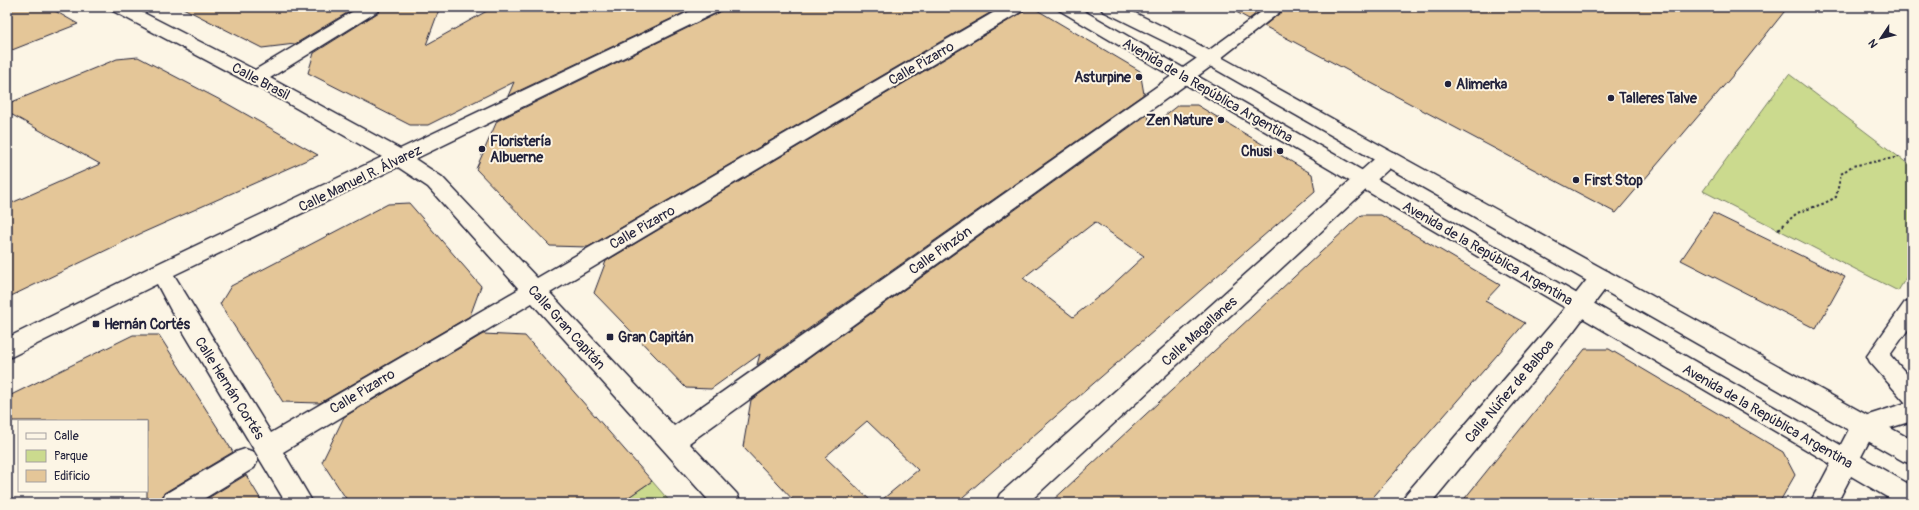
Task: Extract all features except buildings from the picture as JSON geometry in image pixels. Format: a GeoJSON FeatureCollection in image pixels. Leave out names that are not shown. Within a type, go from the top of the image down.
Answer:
{"type":"FeatureCollection","features":[{"type":"Feature","properties":{"kind":"street","name":"Calle Brasil"},"geometry":{"type":"LineString","coordinates":[[119,7],[256,78],[402,158]]}},
{"type":"Feature","properties":{"kind":"street"},"geometry":{"type":"LineString","coordinates":[[256,78],[372,7]]}},
{"type":"Feature","properties":{"kind":"street","name":"Calle Manuel R. Álvarez"},"geometry":{"type":"LineString","coordinates":[[7,349],[161,272],[402,158],[713,7]]}},
{"type":"Feature","properties":{"kind":"street","name":"Calle Pizarro"},"geometry":{"type":"LineString","coordinates":[[267,448],[1016,7]]}},
{"type":"Feature","properties":{"kind":"street","name":"Avenida de la República Argentina"},"geometry":{"type":"LineString","coordinates":[[1109,7],[1186,44],[1912,453]]}},
{"type":"Feature","properties":{"kind":"street","name":"Avenida de la República Argentina"},"geometry":{"type":"LineString","coordinates":[[1140,7],[1186,44]]}},
{"type":"Feature","properties":{"kind":"street","name":"Calle Pinzón"},"geometry":{"type":"LineString","coordinates":[[671,442],[1210,58]]}},
{"type":"Feature","properties":{"kind":"street","name":"Calle Gran Capitán"},"geometry":{"type":"LineString","coordinates":[[402,158],[435,182],[728,503]]}},
{"type":"Feature","properties":{"kind":"street","name":"Calle Magallanes"},"geometry":{"type":"LineString","coordinates":[[1009,503],[1388,158]]}},
{"type":"Feature","properties":{"kind":"street","name":"Calle Hernán Cortés"},"geometry":{"type":"LineString","coordinates":[[161,272],[182,310],[300,503]]}},
{"type":"Feature","properties":{"kind":"street","name":"Calle Núñez de Balboa"},"geometry":{"type":"LineString","coordinates":[[1415,503],[1580,306],[1601,278]]}},
{"type":"Feature","properties":{"kind":"street"},"geometry":{"type":"LineString","coordinates":[[1823,503],[1864,426]]}},
{"type":"Feature","properties":{"kind":"street"},"geometry":{"type":"LineString","coordinates":[[174,503],[245,460]]}},
{"type":"Feature","properties":{"kind":"lane","name":"Avenida de la República Argentina"},"geometry":{"type":"LineString","coordinates":[[1065,7],[1912,499]]}},
{"type":"Feature","properties":{"kind":"lane"},"geometry":{"type":"LineString","coordinates":[[1210,58],[1278,7]]}},
{"type":"Feature","properties":{"kind":"lane"},"geometry":{"type":"LineString","coordinates":[[1912,308],[1878,356],[1912,396]]}},
{"type":"Feature","properties":{"kind":"lane"},"geometry":{"type":"LineString","coordinates":[[1864,426],[1912,410]]}},
{"type":"Feature","properties":{"kind":"path"},"geometry":{"type":"LineString","coordinates":[[1778,229],[1791,216],[1804,210],[1828,204],[1836,197],[1841,174],[1852,166],[1899,157]]}},
{"type":"Feature","properties":{"kind":"green space"},"geometry":{"type":"Polygon","coordinates":[[[1789,74],[1912,167],[1912,268],[1898,291],[1703,191],[1789,74]]]}},
{"type":"Feature","properties":{"kind":"green space"},"geometry":{"type":"Polygon","coordinates":[[[652,481],[671,503],[620,503],[652,481]]]}},
{"type":"Feature","properties":{"kind":"place","name":"Asturpine"},"geometry":{"type":"Point","coordinates":[1139,77]}},
{"type":"Feature","properties":{"kind":"place","name":"Alimerka"},"geometry":{"type":"Point","coordinates":[1448,84]}},
{"type":"Feature","properties":{"kind":"place","name":"Talleres Talve"},"geometry":{"type":"Point","coordinates":[1611,98]}},
{"type":"Feature","properties":{"kind":"place","name":"Zen Nature"},"geometry":{"type":"Point","coordinates":[1221,120]}},
{"type":"Feature","properties":{"kind":"place","name":"Floristería Albuerne"},"geometry":{"type":"Point","coordinates":[482,149]}},
{"type":"Feature","properties":{"kind":"place","name":"Chusi"},"geometry":{"type":"Point","coordinates":[1280,151]}},
{"type":"Feature","properties":{"kind":"place","name":"First Stop"},"geometry":{"type":"Point","coordinates":[1576,180]}},
{"type":"Feature","properties":{"kind":"place","name":"Hernán Cortés"},"geometry":{"type":"Point","coordinates":[96,324]}},
{"type":"Feature","properties":{"kind":"place","name":"Gran Capitán"},"geometry":{"type":"Point","coordinates":[610,337]}}]}
